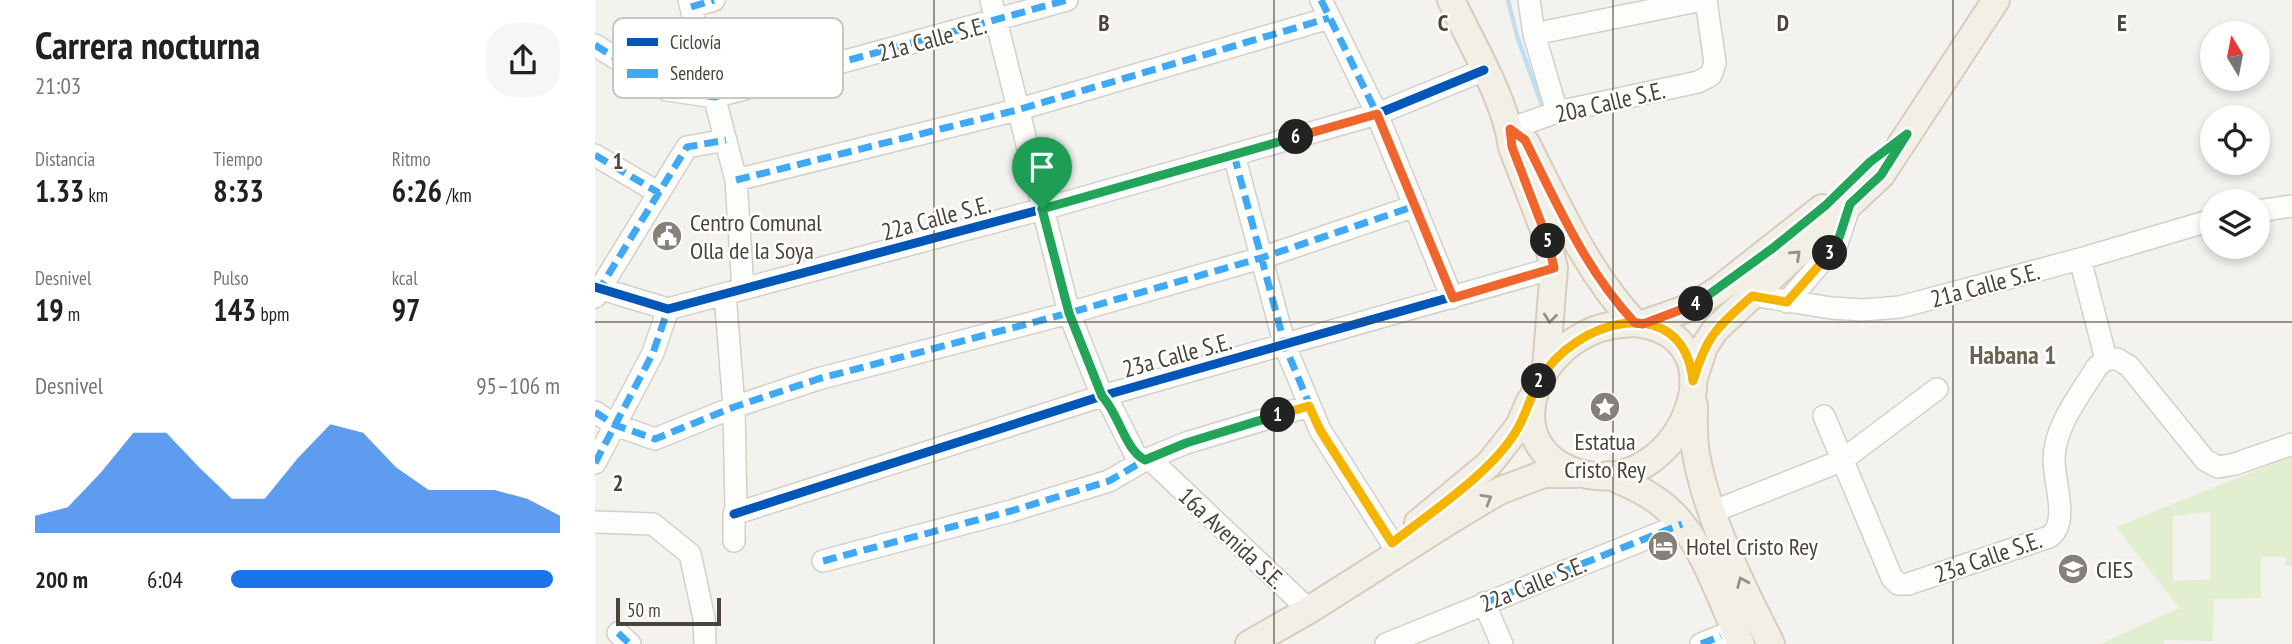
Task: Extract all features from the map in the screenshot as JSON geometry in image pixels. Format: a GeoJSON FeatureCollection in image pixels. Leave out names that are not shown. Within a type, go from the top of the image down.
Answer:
{"type":"FeatureCollection","features":[{"type":"Feature","properties":{"kind":"main road"},"geometry":{"type":"LineString","coordinates":[[1451,0],[1510,129],[1512,147],[1544,228],[1554,268],[1541,377],[1531,421],[1538,444],[1556,463],[1641,490],[1658,501],[1682,524],[1697,547],[1721,641]]}},
{"type":"Feature","properties":{"kind":"main road"},"geometry":{"type":"LineString","coordinates":[[1249,644],[1317,605],[1452,519],[1516,483],[1553,473],[1599,475],[1636,467],[1664,449],[1685,422],[1708,340],[1728,316],[1881,175],[1996,0]]}},
{"type":"Feature","properties":{"kind":"main road"},"geometry":{"type":"LineString","coordinates":[[1510,129],[1525,140],[1581,250],[1608,293],[1639,323],[1658,329],[1677,341],[1688,358],[1693,388],[1696,452],[1712,512],[1753,609],[1771,644]]}},
{"type":"Feature","properties":{"kind":"main road"},"geometry":{"type":"LineString","coordinates":[[1317,605],[1452,496],[1506,445],[1519,426],[1541,377],[1566,347],[1583,336],[1611,325],[1639,323],[1691,307],[1729,282],[1826,205],[1870,162],[1907,134]]}},
{"type":"Feature","properties":{"kind":"street"},"geometry":{"type":"LineString","coordinates":[[690,3],[714,0]]}},
{"type":"Feature","properties":{"kind":"street","name":"16a Avenida S.E."},"geometry":{"type":"LineString","coordinates":[[991,0],[1069,313],[1102,396],[1111,406],[1136,456],[1153,462],[1317,605]]}},
{"type":"Feature","properties":{"kind":"street","name":"21a Calle S.E."},"geometry":{"type":"LineString","coordinates":[[843,62],[1067,0]]}},
{"type":"Feature","properties":{"kind":"street"},"geometry":{"type":"LineString","coordinates":[[1529,0],[1534,34],[1557,112]]}},
{"type":"Feature","properties":{"kind":"street"},"geometry":{"type":"LineString","coordinates":[[1534,34],[1704,0]]}},
{"type":"Feature","properties":{"kind":"street","name":"20a Calle S.E."},"geometry":{"type":"LineString","coordinates":[[1510,129],[1557,112],[1698,82],[1711,75],[1715,63],[1704,0]]}},
{"type":"Feature","properties":{"kind":"street"},"geometry":{"type":"LineString","coordinates":[[736,180],[1017,110],[1325,9],[1377,114],[1453,298]]}},
{"type":"Feature","properties":{"kind":"street"},"geometry":{"type":"LineString","coordinates":[[595,45],[613,56]]}},
{"type":"Feature","properties":{"kind":"street","name":"22a Calle S.E."},"geometry":{"type":"LineString","coordinates":[[668,309],[1042,209],[1377,114],[1484,70]]}},
{"type":"Feature","properties":{"kind":"street"},"geometry":{"type":"LineString","coordinates":[[715,98],[736,180],[734,407],[737,509],[734,514],[734,541]]}},
{"type":"Feature","properties":{"kind":"street"},"geometry":{"type":"LineString","coordinates":[[595,463],[653,353],[668,309],[596,291],[687,147],[726,140]]}},
{"type":"Feature","properties":{"kind":"street"},"geometry":{"type":"LineString","coordinates":[[595,155],[659,193]]}},
{"type":"Feature","properties":{"kind":"street"},"geometry":{"type":"LineString","coordinates":[[1234,155],[1285,346],[1309,406],[1320,430],[1392,543]]}},
{"type":"Feature","properties":{"kind":"street"},"geometry":{"type":"LineString","coordinates":[[1787,302],[1837,244],[1850,204]]}},
{"type":"Feature","properties":{"kind":"street"},"geometry":{"type":"LineString","coordinates":[[595,412],[615,425],[655,439],[734,407],[818,379],[1069,313],[1261,258],[1415,206]]}},
{"type":"Feature","properties":{"kind":"street"},"geometry":{"type":"LineString","coordinates":[[2270,209],[2292,206]]}},
{"type":"Feature","properties":{"kind":"street","name":"21a Calle S.E."},"geometry":{"type":"LineString","coordinates":[[1752,296],[1863,310],[1900,307],[2200,224]]}},
{"type":"Feature","properties":{"kind":"street"},"geometry":{"type":"LineString","coordinates":[[2080,259],[2106,359],[2116,359],[2129,366],[2205,460],[2218,467],[2235,464],[2292,444]]}},
{"type":"Feature","properties":{"kind":"street","name":"23a Calle S.E."},"geometry":{"type":"LineString","coordinates":[[734,514],[1102,396],[1554,268]]}},
{"type":"Feature","properties":{"kind":"street","name":"23a Calle S.E."},"geometry":{"type":"LineString","coordinates":[[1841,461],[1892,578],[1898,584],[1908,584],[2049,537],[2056,532],[2060,523],[2054,460],[2059,431],[2097,367],[2106,359]]}},
{"type":"Feature","properties":{"kind":"street"},"geometry":{"type":"LineString","coordinates":[[1712,512],[1841,461],[1937,389]]}},
{"type":"Feature","properties":{"kind":"street"},"geometry":{"type":"LineString","coordinates":[[823,561],[1011,511],[1109,481],[1145,460],[1186,443],[1309,406]]}},
{"type":"Feature","properties":{"kind":"street"},"geometry":{"type":"LineString","coordinates":[[1824,416],[1841,461]]}},
{"type":"Feature","properties":{"kind":"street"},"geometry":{"type":"LineString","coordinates":[[595,522],[653,524],[690,554],[704,618],[705,644]]}},
{"type":"Feature","properties":{"kind":"street","name":"22a Calle S.E."},"geometry":{"type":"LineString","coordinates":[[1385,644],[1682,524]]}},
{"type":"Feature","properties":{"kind":"street"},"geometry":{"type":"LineString","coordinates":[[1484,603],[1502,644]]}},
{"type":"Feature","properties":{"kind":"green space"},"geometry":{"type":"Polygon","coordinates":[[[2292,456],[2292,566],[2285,566],[2285,557],[2261,557],[2261,598],[2214,599],[2213,641],[2164,640],[2164,644],[2100,644],[2179,608],[2116,527],[2292,456]],[[2210,512],[2173,516],[2173,581],[2210,579],[2210,512]]]}},
{"type":"Feature","properties":{"kind":"waterway"},"geometry":{"type":"LineString","coordinates":[[1508,0],[1517,36],[1543,108]]}},
{"type":"Feature","properties":{"kind":"marked path"},"geometry":{"type":"LineString","coordinates":[[691,7],[714,0]]}},
{"type":"Feature","properties":{"kind":"marked path"},"geometry":{"type":"LineString","coordinates":[[843,62],[1067,0]]}},
{"type":"Feature","properties":{"kind":"marked path"},"geometry":{"type":"LineString","coordinates":[[1321,0],[1377,114],[1452,298]]}},
{"type":"Feature","properties":{"kind":"marked path"},"geometry":{"type":"LineString","coordinates":[[736,180],[1017,110],[1329,18]]}},
{"type":"Feature","properties":{"kind":"marked path"},"geometry":{"type":"LineString","coordinates":[[595,45],[613,56]]}},
{"type":"Feature","properties":{"kind":"marked path"},"geometry":{"type":"LineString","coordinates":[[597,293],[687,147],[726,140]]}},
{"type":"Feature","properties":{"kind":"marked path"},"geometry":{"type":"LineString","coordinates":[[595,155],[659,193]]}},
{"type":"Feature","properties":{"kind":"marked path"},"geometry":{"type":"LineString","coordinates":[[1234,155],[1285,346],[1320,430],[1392,543]]}},
{"type":"Feature","properties":{"kind":"marked path"},"geometry":{"type":"LineString","coordinates":[[595,412],[615,425],[655,439],[734,407],[818,379],[1069,313],[1261,258],[1415,206]]}},
{"type":"Feature","properties":{"kind":"marked path"},"geometry":{"type":"LineString","coordinates":[[595,463],[653,353],[668,309]]}},
{"type":"Feature","properties":{"kind":"marked path"},"geometry":{"type":"LineString","coordinates":[[823,561],[1011,511],[1109,481],[1145,460],[1186,443],[1309,406]]}},
{"type":"Feature","properties":{"kind":"marked path"},"geometry":{"type":"LineString","coordinates":[[1484,603],[1682,524]]}},
{"type":"Feature","properties":{"kind":"marked path"},"geometry":{"type":"LineString","coordinates":[[618,633],[630,644]]}},
{"type":"Feature","properties":{"kind":"marked path"},"geometry":{"type":"LineString","coordinates":[[1701,644],[1721,636]]}},
{"type":"Feature","properties":{"kind":"cycle path"},"geometry":{"type":"LineString","coordinates":[[595,287],[668,309],[1043,209],[1377,114],[1484,70]]}},
{"type":"Feature","properties":{"kind":"cycle path"},"geometry":{"type":"LineString","coordinates":[[734,514],[1102,396],[1554,268]]}},
{"type":"Feature","properties":{"kind":"place","name":"Centro Comunal Olla de la Soya"},"geometry":{"type":"Point","coordinates":[667,236]}},
{"type":"Feature","properties":{"kind":"place","name":"Estatua Cristo Rey"},"geometry":{"type":"Point","coordinates":[1605,407]}},
{"type":"Feature","properties":{"kind":"place","name":"Hotel Cristo Rey"},"geometry":{"type":"Point","coordinates":[1663,546]}},
{"type":"Feature","properties":{"kind":"place","name":"CIES"},"geometry":{"type":"Point","coordinates":[2073,569]}},
{"type":"Feature","properties":{"kind":"district","name":"Habana 1"},"geometry":{"type":"Point","coordinates":[2013,354]}},
{"type":"Feature","properties":{"kind":"route"},"geometry":{"type":"LineString","coordinates":[[1042,209],[1069,313],[1102,396],[1111,406],[1136,456],[1145,460],[1186,443],[1309,406],[1320,430],[1392,543],[1489,464],[1519,426],[1546,368],[1566,347],[1583,336],[1599,328],[1626,323],[1643,324],[1658,329],[1677,341],[1683,349],[1692,367],[1693,381],[1708,340],[1728,316],[1752,296],[1787,302],[1837,244],[1850,204],[1881,175],[1907,134],[1870,162],[1826,205],[1741,274],[1691,307],[1643,324],[1635,323],[1608,293],[1581,250],[1525,140],[1510,129],[1512,147],[1541,220],[1554,268],[1453,298],[1377,114],[1042,209]]}}]}
